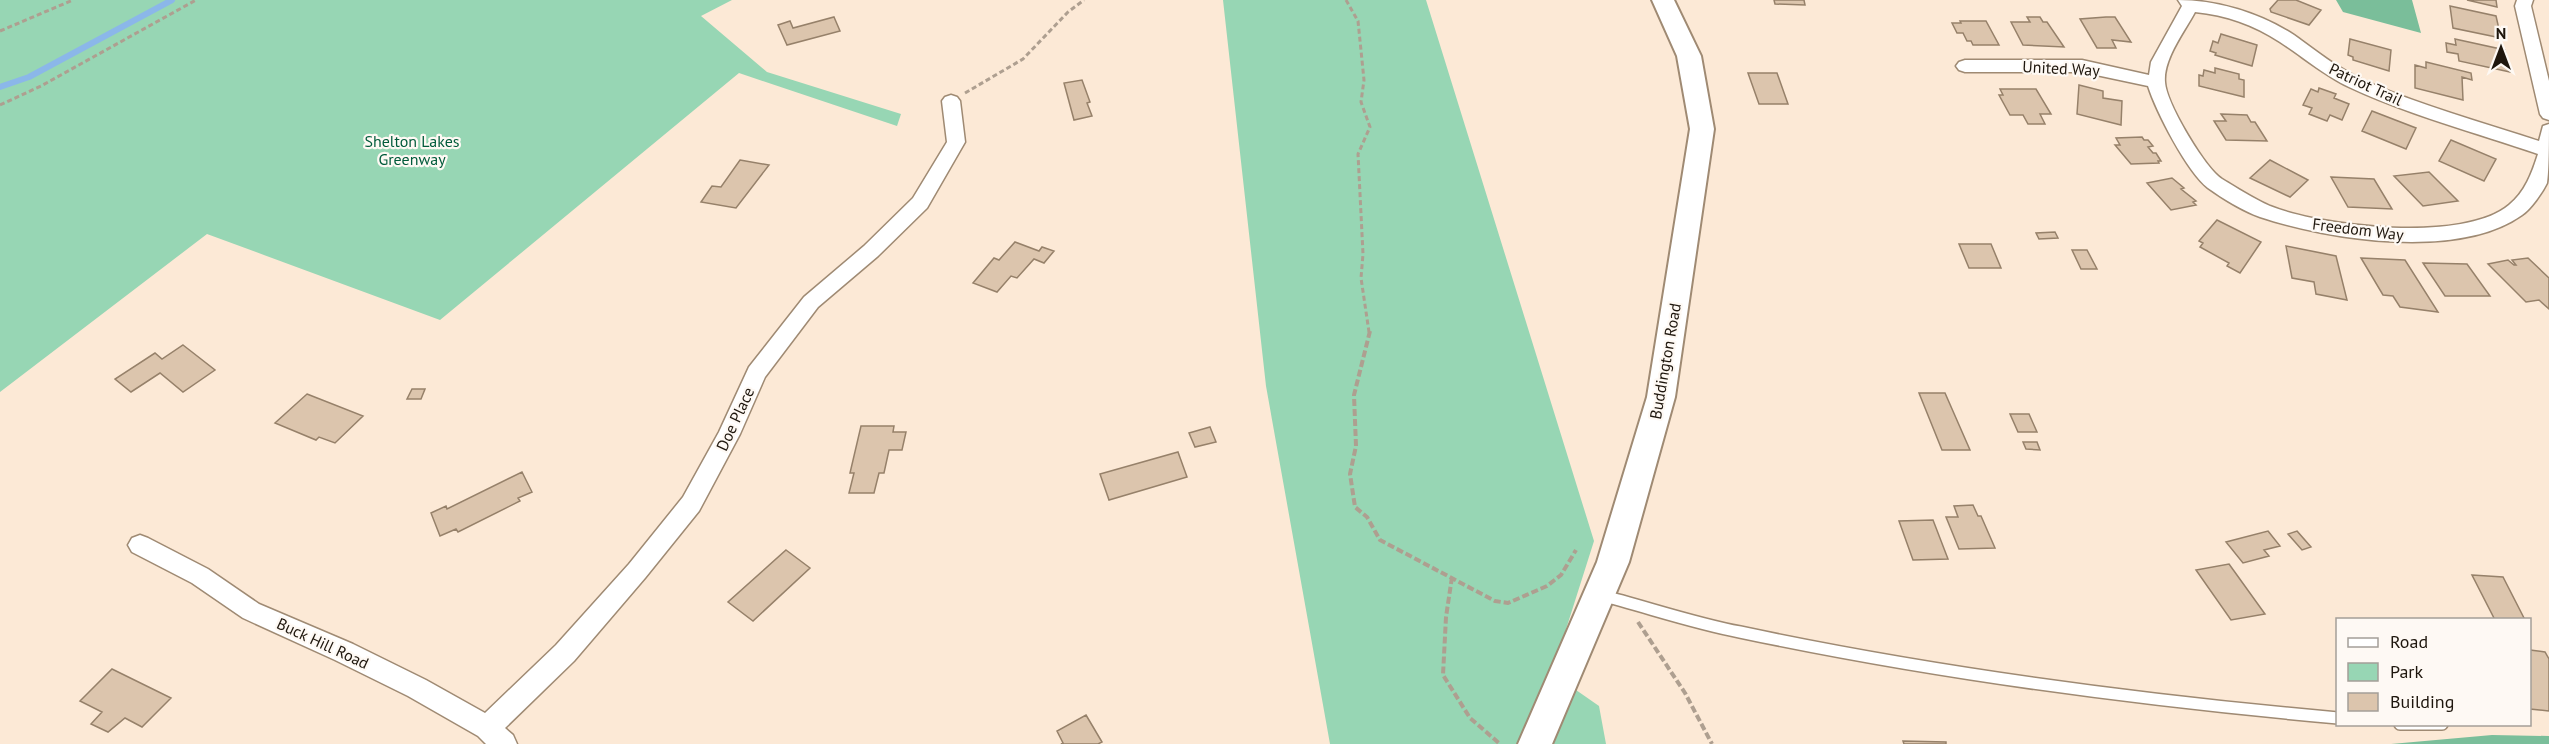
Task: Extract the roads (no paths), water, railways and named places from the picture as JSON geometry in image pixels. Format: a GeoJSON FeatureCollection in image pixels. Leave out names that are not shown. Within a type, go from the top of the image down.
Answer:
{"type":"FeatureCollection","features":[{"type":"Feature","properties":{"kind":"street","name":"Buddington Road"},"geometry":{"type":"LineString","coordinates":[[1535,744],[1613,562],[1661,397],[1702,129],[1689,56],[1663,0]]}},
{"type":"Feature","properties":{"kind":"street"},"geometry":{"type":"LineString","coordinates":[[2525,0],[2523,6],[2549,114]]}},
{"type":"Feature","properties":{"kind":"street"},"geometry":{"type":"LineString","coordinates":[[2156,82],[2160,62],[2188,3]]}},
{"type":"Feature","properties":{"kind":"street","name":"Patriot Trail"},"geometry":{"type":"LineString","coordinates":[[2188,3],[2250,19],[2286,38],[2320,63],[2355,83],[2548,151]]}},
{"type":"Feature","properties":{"kind":"street","name":"United Way"},"geometry":{"type":"LineString","coordinates":[[1965,66],[2082,66],[2156,82]]}},
{"type":"Feature","properties":{"kind":"street","name":"Freedom Way"},"geometry":{"type":"LineString","coordinates":[[2156,82],[2164,108],[2188,149],[2213,182],[2264,211],[2329,228],[2417,236],[2474,230],[2517,210],[2539,182],[2548,151],[2549,130]]}},
{"type":"Feature","properties":{"kind":"street","name":"Doe Place"},"geometry":{"type":"LineString","coordinates":[[496,736],[691,504],[729,434],[756,373],[811,302],[871,251],[920,203],[956,142],[951,101]]}},
{"type":"Feature","properties":{"kind":"street","name":"Buck Hill Road"},"geometry":{"type":"LineString","coordinates":[[140,545],[200,576],[251,611],[344,652],[417,688],[496,736]]}},
{"type":"Feature","properties":{"kind":"lane"},"geometry":{"type":"LineString","coordinates":[[1599,595],[1738,632],[1942,671],[2214,707],[2336,718]]}},
{"type":"Feature","properties":{"kind":"waterway"},"geometry":{"type":"LineString","coordinates":[[0,87],[29,77],[172,0]]}},
{"type":"Feature","properties":{"kind":"park label","name":"Shelton Lakes Greenway"},"geometry":{"type":"Point","coordinates":[412,150]}}]}
